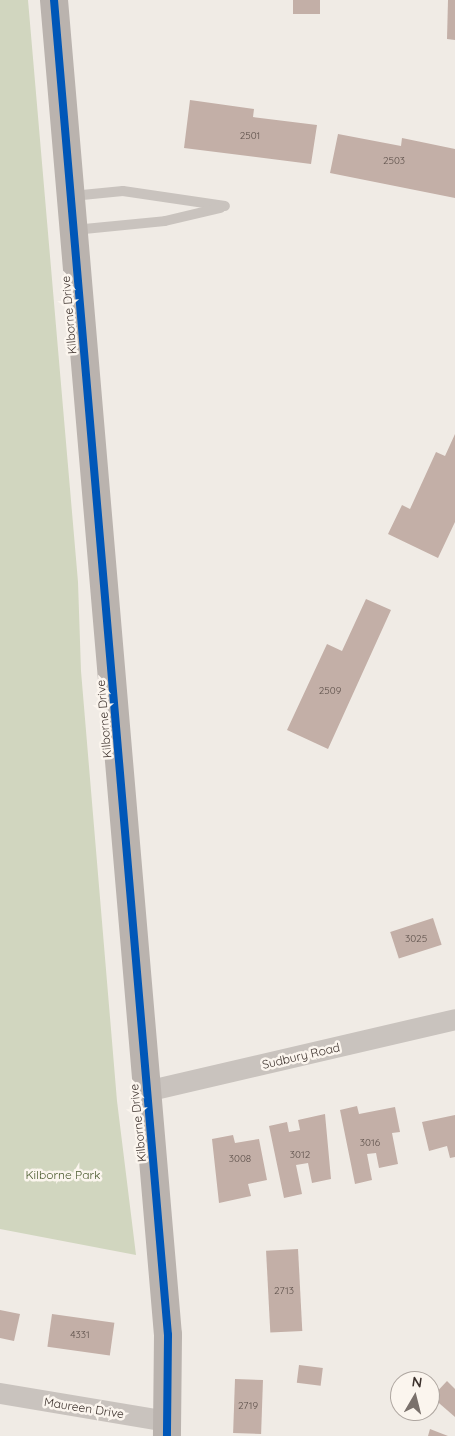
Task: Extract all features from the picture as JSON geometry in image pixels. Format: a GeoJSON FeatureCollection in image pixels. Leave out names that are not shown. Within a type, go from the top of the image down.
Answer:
{"type":"FeatureCollection","features":[{"type":"Feature","properties":{"kind":"street","name":"Kilborne Drive"},"geometry":{"type":"LineString","coordinates":[[54,0],[168,1335],[168,1429]]}},
{"type":"Feature","properties":{"kind":"street","name":"Sudbury Road"},"geometry":{"type":"LineString","coordinates":[[146,1091],[455,1019]]}},
{"type":"Feature","properties":{"kind":"street","name":"Maureen Drive"},"geometry":{"type":"LineString","coordinates":[[0,1393],[168,1429]]}},
{"type":"Feature","properties":{"kind":"lane"},"geometry":{"type":"LineString","coordinates":[[70,196],[123,191],[225,206],[165,221],[73,230]]}},
{"type":"Feature","properties":{"kind":"green space","name":"Kilborne Park"},"geometry":{"type":"Polygon","coordinates":[[[0,0],[28,0],[78,582],[81,671],[117,1101],[136,1255],[0,1229],[0,0]]]}},
{"type":"Feature","properties":{"kind":"building"},"geometry":{"type":"Polygon","coordinates":[[[293,0],[320,0],[320,14],[293,14],[293,0]]]}},
{"type":"Feature","properties":{"kind":"building"},"geometry":{"type":"Polygon","coordinates":[[[448,0],[455,0],[455,40],[447,39],[448,0]]]}},
{"type":"Feature","properties":{"kind":"building"},"geometry":{"type":"Polygon","coordinates":[[[190,100],[254,109],[253,117],[317,125],[311,164],[184,148],[190,100]]]}},
{"type":"Feature","properties":{"kind":"building"},"geometry":{"type":"Polygon","coordinates":[[[338,134],[401,146],[402,138],[455,149],[455,198],[330,173],[338,134]]]}},
{"type":"Feature","properties":{"kind":"building"},"geometry":{"type":"Polygon","coordinates":[[[455,434],[455,522],[438,558],[388,534],[402,505],[410,509],[436,452],[445,456],[455,434]]]}},
{"type":"Feature","properties":{"kind":"building"},"geometry":{"type":"Polygon","coordinates":[[[366,599],[391,610],[328,749],[287,730],[327,644],[342,651],[366,599]]]}},
{"type":"Feature","properties":{"kind":"building"},"geometry":{"type":"Polygon","coordinates":[[[433,918],[442,945],[399,959],[390,932],[433,918]]]}},
{"type":"Feature","properties":{"kind":"building"},"geometry":{"type":"Polygon","coordinates":[[[357,1106],[359,1114],[395,1107],[400,1132],[392,1133],[398,1164],[379,1168],[376,1153],[367,1154],[372,1180],[355,1184],[340,1110],[357,1106]]]}},
{"type":"Feature","properties":{"kind":"building"},"geometry":{"type":"Polygon","coordinates":[[[325,1114],[331,1179],[312,1183],[308,1163],[296,1165],[302,1194],[284,1198],[269,1126],[287,1122],[289,1132],[300,1130],[298,1120],[325,1114]]]}},
{"type":"Feature","properties":{"kind":"building"},"geometry":{"type":"Polygon","coordinates":[[[455,1115],[455,1157],[450,1158],[447,1146],[429,1151],[422,1122],[455,1115]]]}},
{"type":"Feature","properties":{"kind":"building"},"geometry":{"type":"Polygon","coordinates":[[[233,1135],[235,1143],[259,1139],[267,1180],[248,1184],[251,1196],[219,1203],[212,1139],[233,1135]]]}},
{"type":"Feature","properties":{"kind":"building"},"geometry":{"type":"Polygon","coordinates":[[[298,1249],[302,1331],[270,1333],[266,1251],[298,1249]]]}},
{"type":"Feature","properties":{"kind":"building"},"geometry":{"type":"Polygon","coordinates":[[[0,1310],[20,1314],[14,1341],[0,1338],[0,1310]]]}},
{"type":"Feature","properties":{"kind":"building"},"geometry":{"type":"Polygon","coordinates":[[[52,1314],[114,1323],[110,1355],[47,1347],[52,1314]]]}},
{"type":"Feature","properties":{"kind":"building"},"geometry":{"type":"Polygon","coordinates":[[[299,1365],[323,1368],[321,1386],[297,1383],[299,1365]]]}},
{"type":"Feature","properties":{"kind":"building"},"geometry":{"type":"Polygon","coordinates":[[[235,1379],[263,1380],[261,1434],[233,1433],[235,1379]]]}},
{"type":"Feature","properties":{"kind":"building"},"geometry":{"type":"Polygon","coordinates":[[[447,1381],[455,1389],[455,1417],[440,1404],[440,1388],[447,1381]]]}},
{"type":"Feature","properties":{"kind":"building"},"geometry":{"type":"Polygon","coordinates":[[[430,1429],[448,1436],[428,1436],[430,1429]]]}},
{"type":"Feature","properties":{"kind":"cycle path"},"geometry":{"type":"LineString","coordinates":[[54,0],[168,1335],[167,1436]]}}]}
